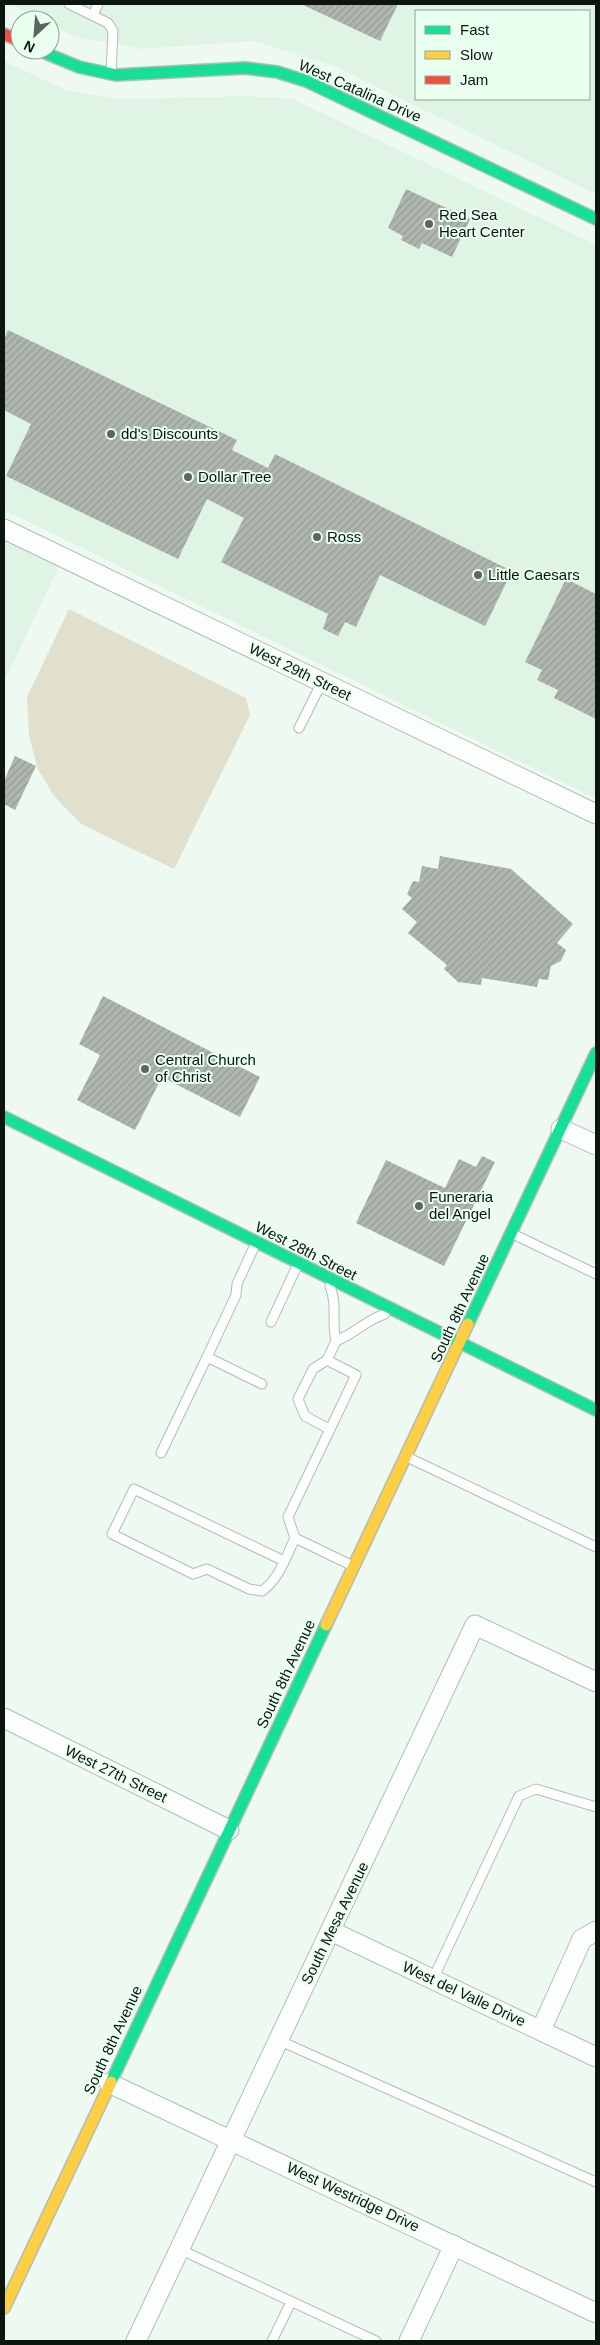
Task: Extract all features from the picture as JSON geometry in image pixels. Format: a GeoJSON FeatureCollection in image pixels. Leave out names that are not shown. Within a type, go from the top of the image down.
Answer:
{"type":"FeatureCollection","features":[{"type":"Feature","properties":{"kind":"street","name":"West Catalina Drive"},"geometry":{"type":"LineString","coordinates":[[60,59],[79,67],[111,74],[133,76],[217,68],[246,68],[277,72],[306,80],[596,219]]}},
{"type":"Feature","properties":{"kind":"street","name":"West 29th Street"},"geometry":{"type":"LineString","coordinates":[[4,529],[596,814]]}},
{"type":"Feature","properties":{"kind":"street","name":"South 8th Avenue"},"geometry":{"type":"LineString","coordinates":[[4,2308],[596,1054]]}},
{"type":"Feature","properties":{"kind":"street","name":"West 28th Street"},"geometry":{"type":"LineString","coordinates":[[4,1117],[392,1312],[596,1410]]}},
{"type":"Feature","properties":{"kind":"street"},"geometry":{"type":"LineString","coordinates":[[561,1128],[596,1145]]}},
{"type":"Feature","properties":{"kind":"street","name":"South Mesa Avenue"},"geometry":{"type":"LineString","coordinates":[[136,2341],[230,2140],[332,1931],[475,1625],[596,1682]]}},
{"type":"Feature","properties":{"kind":"street","name":"West 27th Street"},"geometry":{"type":"LineString","coordinates":[[4,1718],[229,1830]]}},
{"type":"Feature","properties":{"kind":"street","name":"West del Valle Drive"},"geometry":{"type":"LineString","coordinates":[[332,1931],[596,2057]]}},
{"type":"Feature","properties":{"kind":"street"},"geometry":{"type":"LineString","coordinates":[[541,2030],[582,1939],[596,1931]]}},
{"type":"Feature","properties":{"kind":"street","name":"West Westridge Drive"},"geometry":{"type":"LineString","coordinates":[[109,2083],[596,2313]]}},
{"type":"Feature","properties":{"kind":"street"},"geometry":{"type":"LineString","coordinates":[[409,2341],[454,2245]]}},
{"type":"Feature","properties":{"kind":"lane"},"geometry":{"type":"LineString","coordinates":[[70,4],[108,23],[113,31],[111,74]]}},
{"type":"Feature","properties":{"kind":"lane"},"geometry":{"type":"LineString","coordinates":[[93,15],[98,4]]}},
{"type":"Feature","properties":{"kind":"lane"},"geometry":{"type":"LineString","coordinates":[[299,728],[322,682]]}},
{"type":"Feature","properties":{"kind":"lane"},"geometry":{"type":"LineString","coordinates":[[512,1233],[596,1274]]}},
{"type":"Feature","properties":{"kind":"lane"},"geometry":{"type":"LineString","coordinates":[[161,1453],[236,1295],[237,1284],[256,1243]]}},
{"type":"Feature","properties":{"kind":"lane"},"geometry":{"type":"LineString","coordinates":[[271,1322],[298,1264]]}},
{"type":"Feature","properties":{"kind":"lane"},"geometry":{"type":"LineString","coordinates":[[328,1279],[336,1300],[333,1329],[336,1341]]}},
{"type":"Feature","properties":{"kind":"lane"},"geometry":{"type":"LineString","coordinates":[[330,1428],[305,1416],[298,1399],[313,1369],[326,1360],[336,1341],[347,1336],[371,1318],[392,1312]]}},
{"type":"Feature","properties":{"kind":"lane"},"geometry":{"type":"LineString","coordinates":[[207,1357],[262,1384]]}},
{"type":"Feature","properties":{"kind":"lane"},"geometry":{"type":"LineString","coordinates":[[284,1561],[134,1489],[112,1534],[193,1574],[207,1569],[249,1589],[262,1591],[273,1583],[284,1561],[295,1538],[288,1516],[356,1375],[326,1360]]}},
{"type":"Feature","properties":{"kind":"lane"},"geometry":{"type":"LineString","coordinates":[[406,1456],[596,1547]]}},
{"type":"Feature","properties":{"kind":"lane"},"geometry":{"type":"LineString","coordinates":[[295,1538],[354,1566]]}},
{"type":"Feature","properties":{"kind":"lane"},"geometry":{"type":"LineString","coordinates":[[433,1979],[518,1796],[536,1788],[596,1807]]}},
{"type":"Feature","properties":{"kind":"lane"},"geometry":{"type":"LineString","coordinates":[[278,2040],[596,2182]]}},
{"type":"Feature","properties":{"kind":"lane"},"geometry":{"type":"LineString","coordinates":[[179,2249],[376,2341]]}},
{"type":"Feature","properties":{"kind":"lane"},"geometry":{"type":"LineString","coordinates":[[272,2341],[291,2302]]}},
{"type":"Feature","properties":{"kind":"shaded area"},"geometry":{"type":"Polygon","coordinates":[[[9,4],[596,4],[596,194],[336,67],[255,41],[141,49],[73,36],[60,29],[60,10],[21,10],[9,4]]]}},
{"type":"Feature","properties":{"kind":"shaded area"},"geometry":{"type":"Polygon","coordinates":[[[4,61],[66,90],[114,99],[252,96],[293,99],[596,245],[596,799],[4,510],[4,61]]]}},
{"type":"Feature","properties":{"kind":"shaded area"},"geometry":{"type":"Polygon","coordinates":[[[4,529],[63,558],[4,682],[4,529]]]}},
{"type":"Feature","properties":{"kind":"shaded area"},"geometry":{"type":"Polygon","coordinates":[[[69,609],[246,698],[250,715],[174,869],[81,824],[54,796],[37,767],[29,735],[27,697],[69,609]]]}},
{"type":"Feature","properties":{"kind":"building"},"geometry":{"type":"Polygon","coordinates":[[[301,4],[398,4],[380,41],[301,4]]]}},
{"type":"Feature","properties":{"kind":"building","name":"Red Sea Heart Center"},"geometry":{"type":"Polygon","coordinates":[[[406,189],[470,219],[452,257],[422,243],[419,249],[401,240],[403,236],[388,228],[406,189]]]}},
{"type":"Feature","properties":{"kind":"building"},"geometry":{"type":"Polygon","coordinates":[[[8,330],[237,440],[232,450],[268,468],[275,454],[512,571],[485,626],[380,575],[356,627],[345,622],[338,636],[323,629],[328,614],[221,562],[244,518],[207,499],[178,559],[6,476],[31,424],[4,410],[4,339],[8,330]]]}},
{"type":"Feature","properties":{"kind":"building"},"geometry":{"type":"Polygon","coordinates":[[[566,579],[596,594],[596,719],[554,698],[558,690],[537,680],[542,670],[525,662],[566,579]]]}},
{"type":"Feature","properties":{"kind":"building"},"geometry":{"type":"Polygon","coordinates":[[[15,756],[36,766],[15,810],[4,804],[4,781],[15,756]]]}},
{"type":"Feature","properties":{"kind":"building"},"geometry":{"type":"Polygon","coordinates":[[[440,856],[511,869],[573,924],[557,943],[566,950],[561,961],[551,966],[548,980],[539,979],[537,987],[482,978],[481,985],[458,982],[444,969],[447,965],[408,933],[417,922],[402,909],[412,898],[407,894],[413,881],[419,882],[422,866],[438,869],[440,856]]]}},
{"type":"Feature","properties":{"kind":"building"},"geometry":{"type":"Polygon","coordinates":[[[103,996],[260,1077],[240,1117],[162,1077],[135,1130],[77,1100],[100,1055],[79,1044],[103,996]]]}},
{"type":"Feature","properties":{"kind":"building","name":"Funeraria del Angel"},"geometry":{"type":"Polygon","coordinates":[[[482,1156],[495,1162],[444,1266],[356,1223],[386,1160],[445,1188],[459,1159],[476,1167],[482,1156]]]}},
{"type":"Feature","properties":{"kind":"traffic: fast"},"geometry":{"type":"LineString","coordinates":[[60,59],[79,67],[116,75],[245,68],[277,72],[306,81],[596,219]]}},
{"type":"Feature","properties":{"kind":"traffic: fast"},"geometry":{"type":"LineString","coordinates":[[468,1324],[596,1053]]}},
{"type":"Feature","properties":{"kind":"traffic: fast"},"geometry":{"type":"LineString","coordinates":[[4,1117],[596,1410]]}},
{"type":"Feature","properties":{"kind":"traffic: fast"},"geometry":{"type":"LineString","coordinates":[[111,2082],[326,1625]]}},
{"type":"Feature","properties":{"kind":"traffic: slow"},"geometry":{"type":"LineString","coordinates":[[326,1625],[468,1324]]}},
{"type":"Feature","properties":{"kind":"traffic: slow"},"geometry":{"type":"LineString","coordinates":[[4,2308],[111,2082]]}},
{"type":"Feature","properties":{"kind":"traffic: jam"},"geometry":{"type":"LineString","coordinates":[[4,34],[10,37]]}},
{"type":"Feature","properties":{"kind":"place","name":"Red Sea Heart Center"},"geometry":{"type":"Point","coordinates":[429,224]}},
{"type":"Feature","properties":{"kind":"place","name":"dd's Discounts"},"geometry":{"type":"Point","coordinates":[111,434]}},
{"type":"Feature","properties":{"kind":"place","name":"Dollar Tree"},"geometry":{"type":"Point","coordinates":[188,477]}},
{"type":"Feature","properties":{"kind":"place","name":"Ross"},"geometry":{"type":"Point","coordinates":[317,537]}},
{"type":"Feature","properties":{"kind":"place","name":"Little Caesars"},"geometry":{"type":"Point","coordinates":[478,575]}},
{"type":"Feature","properties":{"kind":"place","name":"Central Church of Christ"},"geometry":{"type":"Point","coordinates":[145,1069]}},
{"type":"Feature","properties":{"kind":"place","name":"Funeraria del Angel"},"geometry":{"type":"Point","coordinates":[419,1206]}}]}
